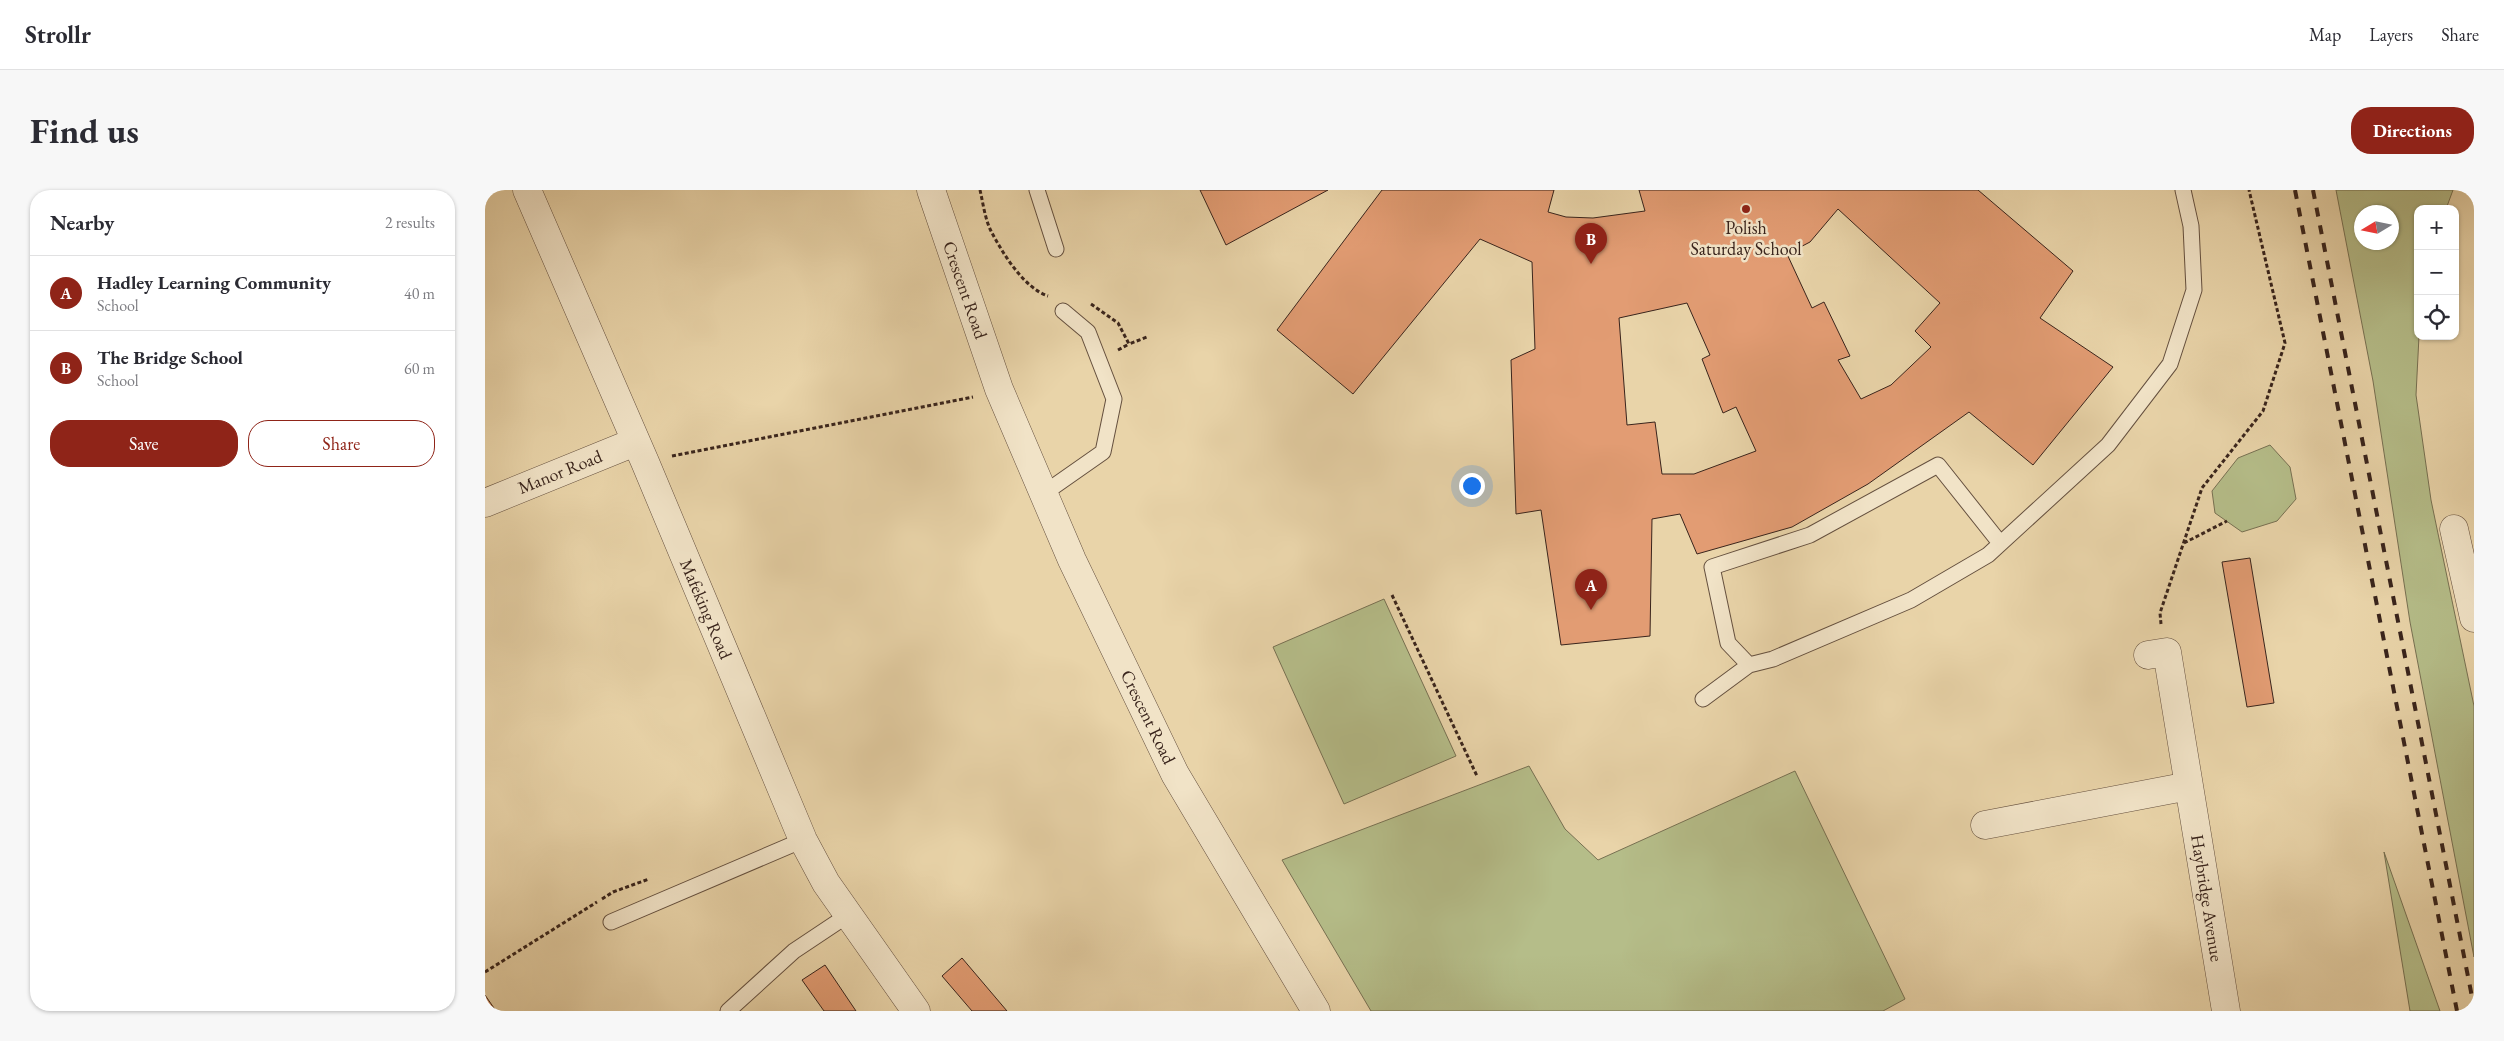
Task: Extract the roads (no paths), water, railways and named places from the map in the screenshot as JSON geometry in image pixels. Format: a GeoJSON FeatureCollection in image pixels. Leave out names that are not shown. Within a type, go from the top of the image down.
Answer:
{"type":"FeatureCollection","features":[{"type":"Feature","properties":{"kind":"street","name":"Mafeking Road"},"geometry":{"type":"LineString","coordinates":[[527,190],[640,452],[803,840],[826,884],[916,1011]]}},
{"type":"Feature","properties":{"kind":"street","name":"Crescent Road"},"geometry":{"type":"LineString","coordinates":[[931,190],[996,398],[1175,774],[1316,1011]]}},
{"type":"Feature","properties":{"kind":"street","name":"Manor Road"},"geometry":{"type":"LineString","coordinates":[[485,503],[640,452]]}},
{"type":"Feature","properties":{"kind":"street"},"geometry":{"type":"LineString","coordinates":[[2454,529],[2474,618]]}},
{"type":"Feature","properties":{"kind":"street","name":"Haybridge Avenue"},"geometry":{"type":"LineString","coordinates":[[2165,646],[2226,1011]]}},
{"type":"Feature","properties":{"kind":"street"},"geometry":{"type":"LineString","coordinates":[[1985,825],[2189,786]]}},
{"type":"Feature","properties":{"kind":"lane"},"geometry":{"type":"LineString","coordinates":[[1037,190],[1056,249]]}},
{"type":"Feature","properties":{"kind":"lane"},"geometry":{"type":"LineString","coordinates":[[1703,699],[1749,666],[1773,659],[1911,600],[1988,555],[2108,444],[2170,364],[2194,290],[2191,226],[2183,190]]}},
{"type":"Feature","properties":{"kind":"lane"},"geometry":{"type":"LineString","coordinates":[[1043,494],[1103,452],[1114,399],[1088,332],[1063,311]]}},
{"type":"Feature","properties":{"kind":"lane"},"geometry":{"type":"LineString","coordinates":[[1749,666],[1728,643],[1712,567],[1810,535],[1938,465],[2000,544]]}},
{"type":"Feature","properties":{"kind":"lane"},"geometry":{"type":"LineString","coordinates":[[611,922],[803,840]]}},
{"type":"Feature","properties":{"kind":"lane"},"geometry":{"type":"LineString","coordinates":[[728,1011],[795,951],[848,915]]}},
{"type":"Feature","properties":{"kind":"railway"},"geometry":{"type":"LineString","coordinates":[[2295,190],[2457,1011]]}},
{"type":"Feature","properties":{"kind":"railway"},"geometry":{"type":"LineString","coordinates":[[2313,190],[2474,1007]]}},
{"type":"Feature","properties":{"kind":"place","name":"Polish Saturday School"},"geometry":{"type":"Point","coordinates":[1746,209]}},
{"type":"Feature","properties":{"kind":"place","name":"The Bridge School"},"geometry":{"type":"Point","coordinates":[1591,264]}},
{"type":"Feature","properties":{"kind":"place","name":"Hadley Learning Community"},"geometry":{"type":"Point","coordinates":[1591,610]}}]}
